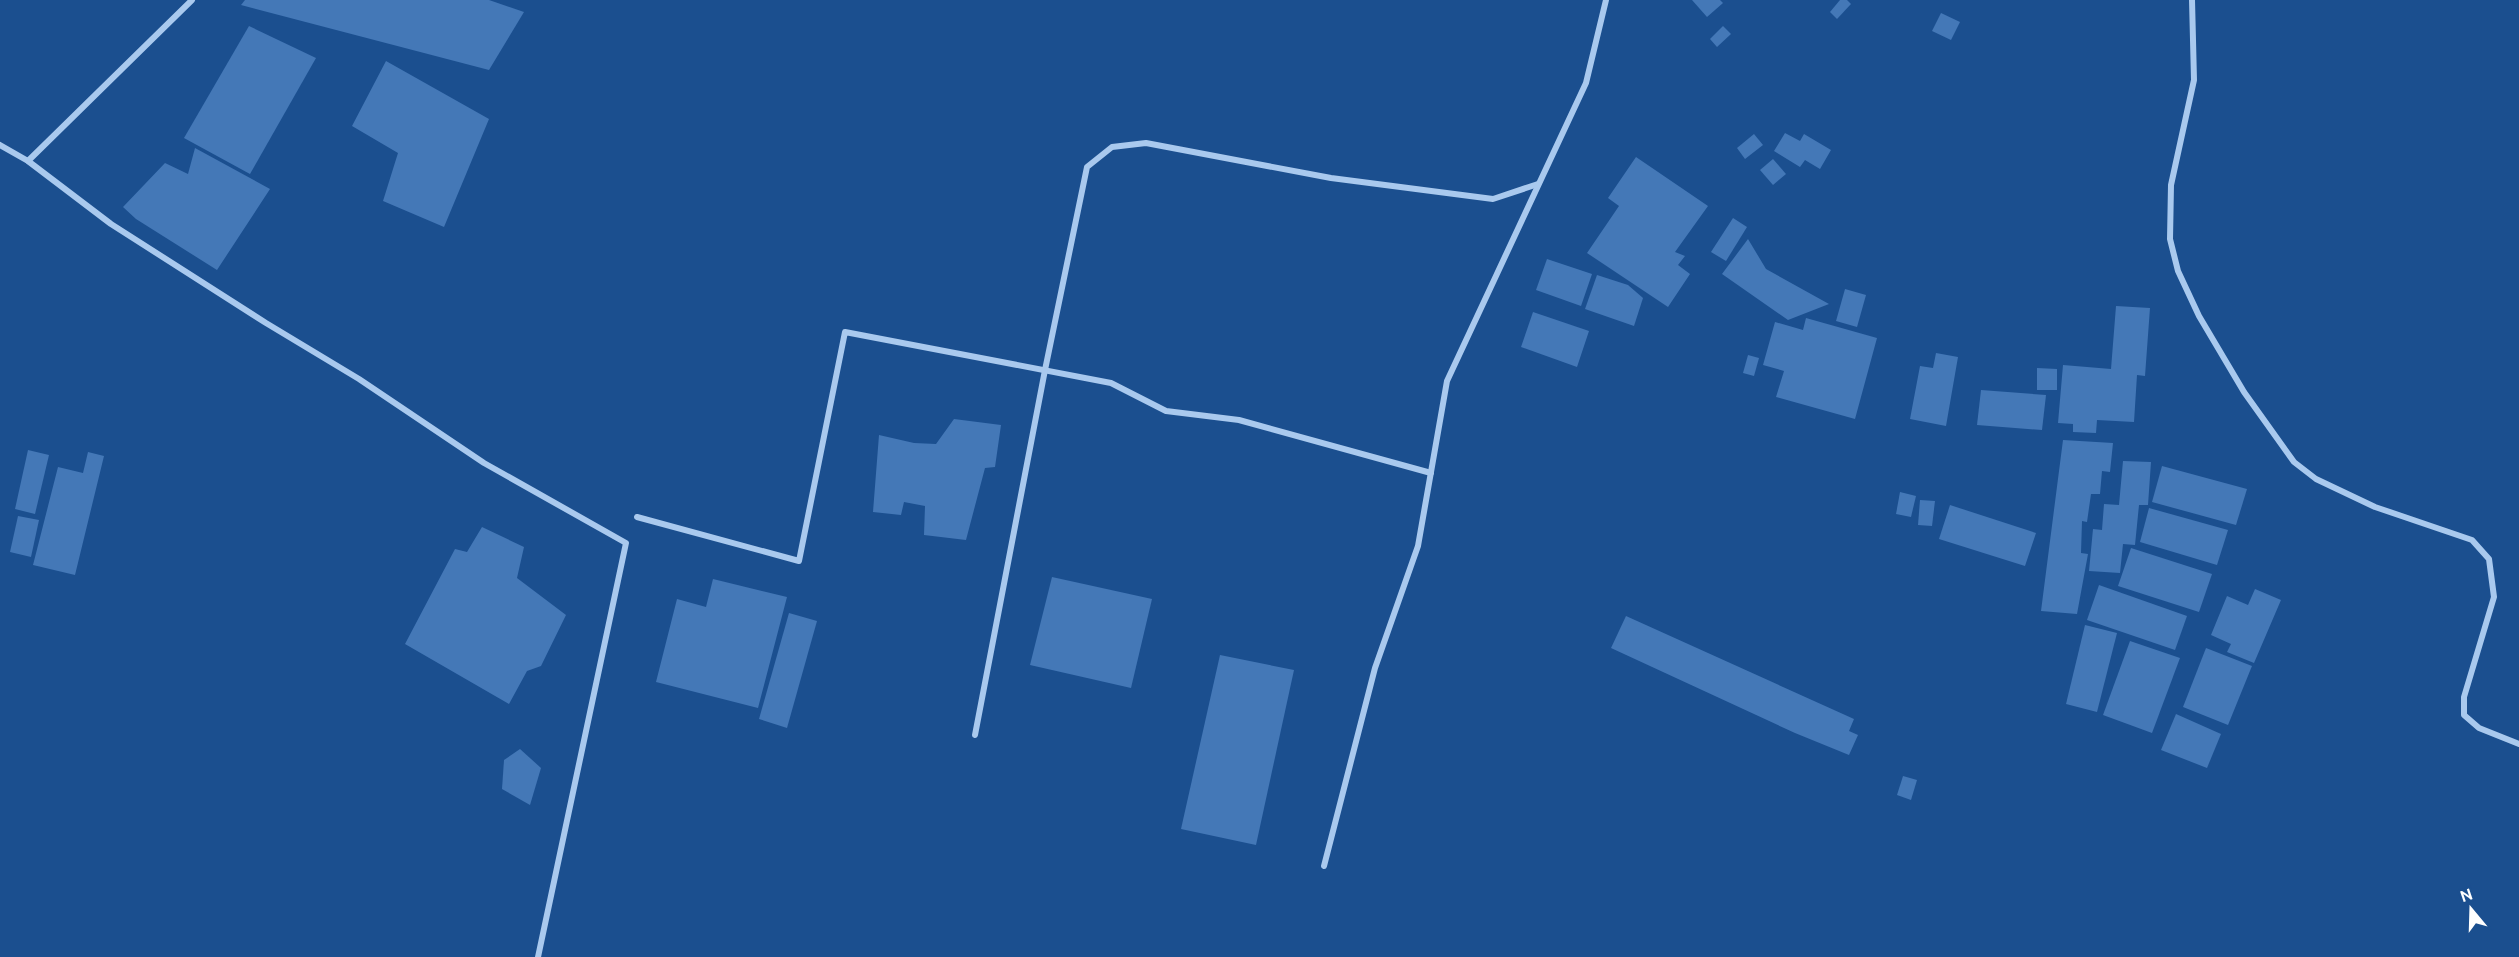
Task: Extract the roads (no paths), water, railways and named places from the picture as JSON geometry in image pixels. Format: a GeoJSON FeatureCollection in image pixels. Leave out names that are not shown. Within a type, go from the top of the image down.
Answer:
{"type":"FeatureCollection","features":[{"type":"Feature","properties":{"kind":"street"},"geometry":{"type":"LineString","coordinates":[[28,161],[192,0]]}},
{"type":"Feature","properties":{"kind":"street"},"geometry":{"type":"LineString","coordinates":[[1324,866],[1375,668],[1418,546],[1447,381],[1586,83],[1606,0]]}},
{"type":"Feature","properties":{"kind":"street"},"geometry":{"type":"LineString","coordinates":[[2192,0],[2194,80],[2171,185],[2170,239],[2178,271],[2199,316],[2239,382],[2294,462],[2316,479],[2375,507],[2472,540],[2489,559],[2494,597],[2464,697],[2464,715],[2479,728],[2519,744]]}},
{"type":"Feature","properties":{"kind":"street"},"geometry":{"type":"LineString","coordinates":[[975,735],[1045,370],[1087,168],[1112,147],[1146,143],[1331,178],[1493,199],[1538,184]]}},
{"type":"Feature","properties":{"kind":"street"},"geometry":{"type":"LineString","coordinates":[[0,145],[28,161],[111,224],[359,379],[484,463],[626,543],[538,957]]}},
{"type":"Feature","properties":{"kind":"street"},"geometry":{"type":"LineString","coordinates":[[637,517],[799,561],[845,332],[1111,383],[1166,411],[1239,420],[1431,472]]}}]}
